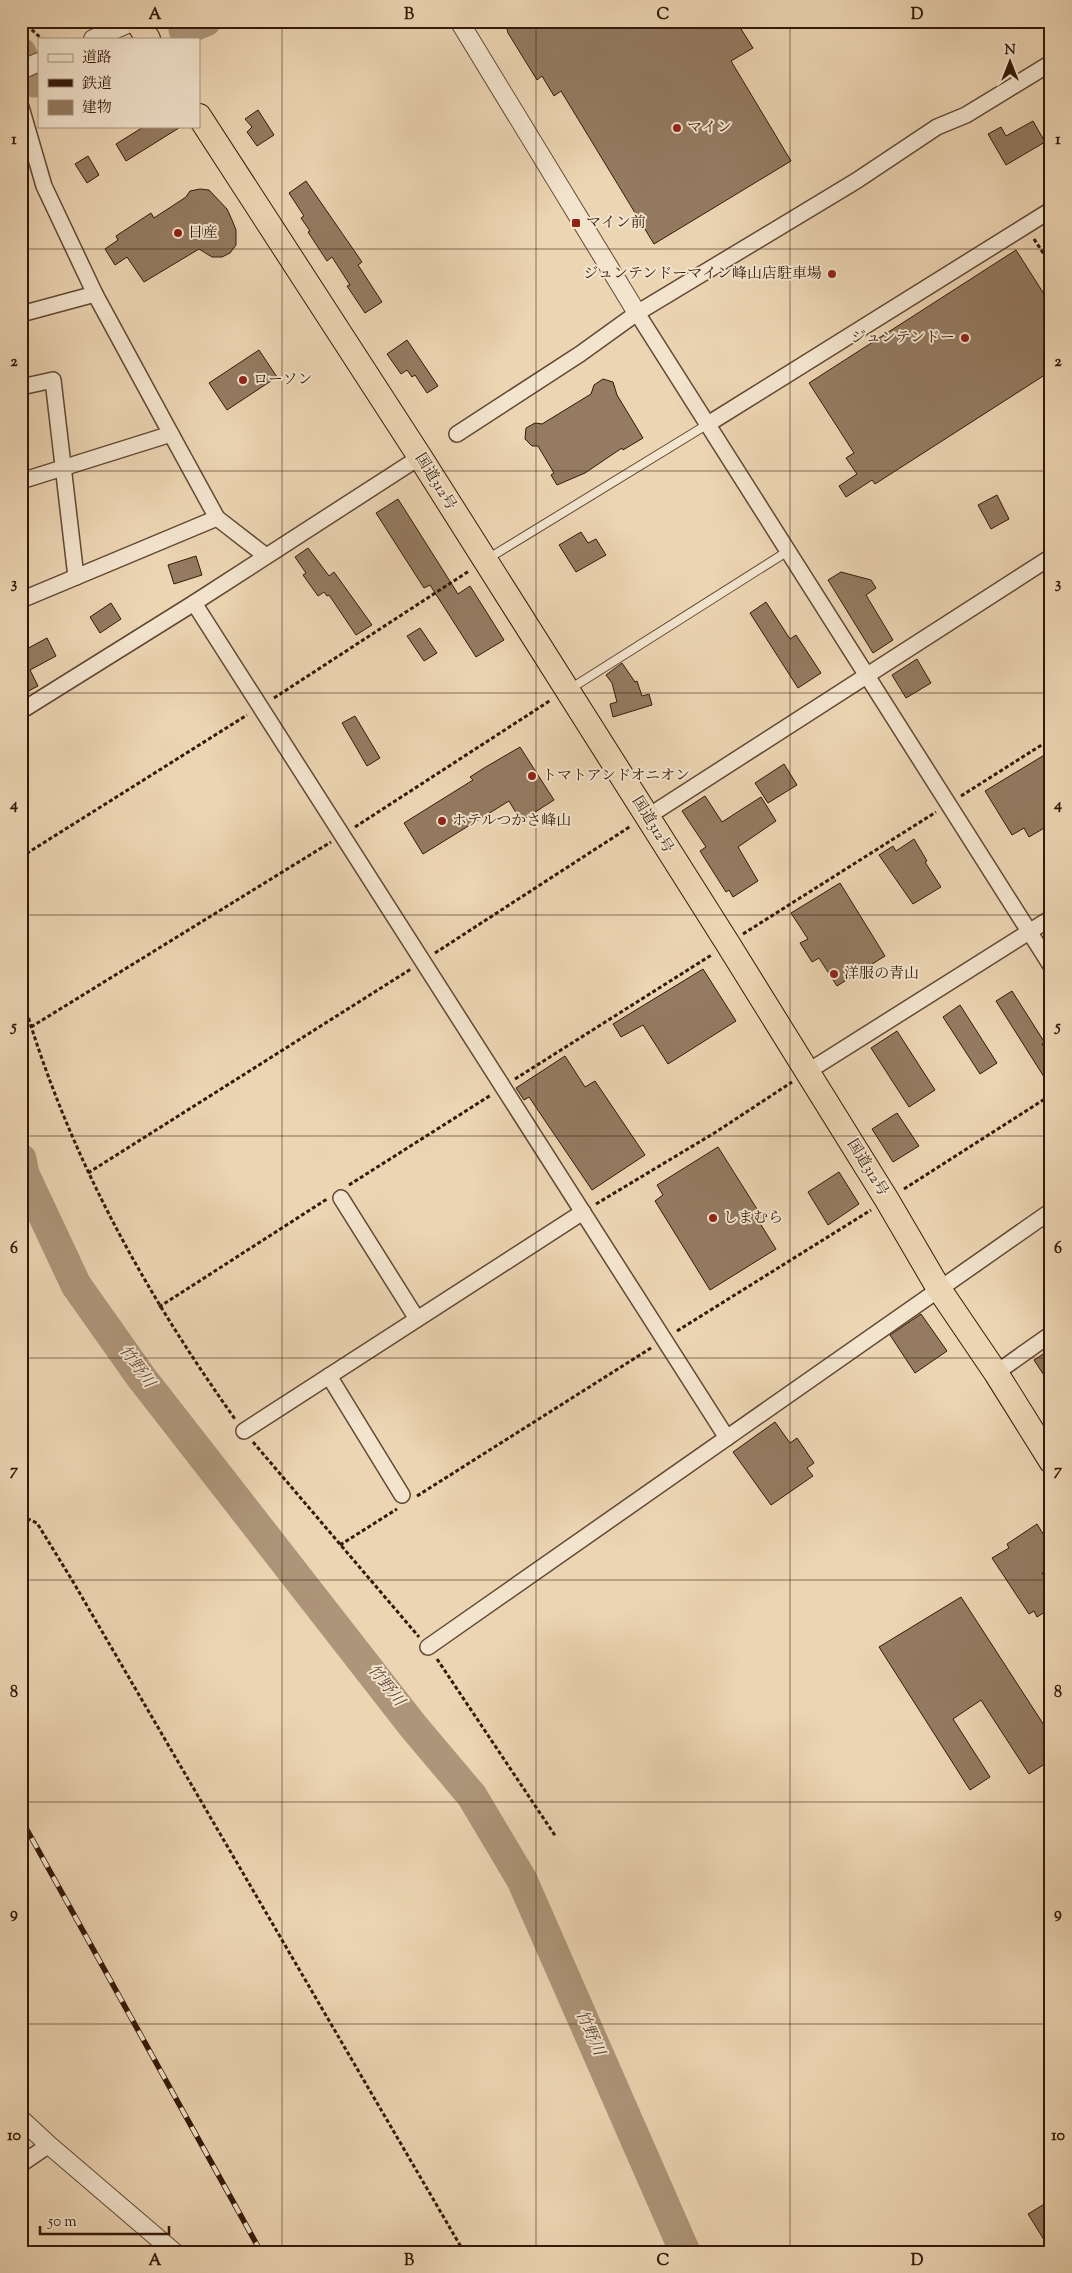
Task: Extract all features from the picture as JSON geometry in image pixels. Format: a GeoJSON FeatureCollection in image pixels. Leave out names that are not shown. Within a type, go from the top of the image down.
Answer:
{"type":"FeatureCollection","features":[{"type":"Feature","properties":{"kind":"highway"},"geometry":{"type":"LineString","coordinates":[[135,21],[147,38]]}},
{"type":"Feature","properties":{"kind":"highway","name":"国道312号"},"geometry":{"type":"LineString","coordinates":[[200,118],[420,457],[728,944],[887,1200],[939,1289],[996,1373],[1051,1461]]}},
{"type":"Feature","properties":{"kind":"street"},"geometry":{"type":"LineString","coordinates":[[95,38],[135,21]]}},
{"type":"Feature","properties":{"kind":"street"},"geometry":{"type":"LineString","coordinates":[[459,21],[637,313],[867,676],[950,803],[1051,966]]}},
{"type":"Feature","properties":{"kind":"street"},"geometry":{"type":"LineString","coordinates":[[21,70],[38,62]]}},
{"type":"Feature","properties":{"kind":"street"},"geometry":{"type":"LineString","coordinates":[[457,434],[580,354],[637,313],[856,181],[937,127],[966,115],[1051,63]]}},
{"type":"Feature","properties":{"kind":"street"},"geometry":{"type":"LineString","coordinates":[[21,107],[44,186],[95,294],[218,518],[266,556]]}},
{"type":"Feature","properties":{"kind":"street"},"geometry":{"type":"LineString","coordinates":[[708,424],[1051,210]]}},
{"type":"Feature","properties":{"kind":"street"},"geometry":{"type":"LineString","coordinates":[[21,314],[95,294]]}},
{"type":"Feature","properties":{"kind":"street"},"geometry":{"type":"LineString","coordinates":[[21,387],[53,380],[76,577]]}},
{"type":"Feature","properties":{"kind":"street"},"geometry":{"type":"LineString","coordinates":[[21,481],[172,434]]}},
{"type":"Feature","properties":{"kind":"street"},"geometry":{"type":"LineString","coordinates":[[21,711],[194,603],[420,457]]}},
{"type":"Feature","properties":{"kind":"street"},"geometry":{"type":"LineString","coordinates":[[21,600],[218,518]]}},
{"type":"Feature","properties":{"kind":"street"},"geometry":{"type":"LineString","coordinates":[[647,816],[1051,557]]}},
{"type":"Feature","properties":{"kind":"street"},"geometry":{"type":"LineString","coordinates":[[194,603],[727,1438]]}},
{"type":"Feature","properties":{"kind":"street"},"geometry":{"type":"LineString","coordinates":[[807,1072],[1051,918]]}},
{"type":"Feature","properties":{"kind":"street"},"geometry":{"type":"LineString","coordinates":[[340,1194],[417,1319]]}},
{"type":"Feature","properties":{"kind":"street"},"geometry":{"type":"LineString","coordinates":[[428,1647],[1051,1210]]}},
{"type":"Feature","properties":{"kind":"street"},"geometry":{"type":"LineString","coordinates":[[244,1431],[582,1212]]}},
{"type":"Feature","properties":{"kind":"street"},"geometry":{"type":"LineString","coordinates":[[996,1373],[1051,1334]]}},
{"type":"Feature","properties":{"kind":"street"},"geometry":{"type":"LineString","coordinates":[[329,1376],[405,1500]]}},
{"type":"Feature","properties":{"kind":"street"},"geometry":{"type":"LineString","coordinates":[[21,2119],[174,2252]]}},
{"type":"Feature","properties":{"kind":"street"},"geometry":{"type":"LineString","coordinates":[[21,2164],[49,2145]]}},
{"type":"Feature","properties":{"kind":"lane"},"geometry":{"type":"LineString","coordinates":[[485,561],[708,424]]}},
{"type":"Feature","properties":{"kind":"lane"},"geometry":{"type":"LineString","coordinates":[[567,690],[788,551]]}},
{"type":"Feature","properties":{"kind":"path"},"geometry":{"type":"LineString","coordinates":[[22,21],[41,38]]}},
{"type":"Feature","properties":{"kind":"path"},"geometry":{"type":"LineString","coordinates":[[1026,226],[1051,265]]}},
{"type":"Feature","properties":{"kind":"path"},"geometry":{"type":"LineString","coordinates":[[31,1027],[342,835],[567,690]]}},
{"type":"Feature","properties":{"kind":"path"},"geometry":{"type":"LineString","coordinates":[[159,1307],[340,1194],[503,1087],[1051,739]]}},
{"type":"Feature","properties":{"kind":"path"},"geometry":{"type":"LineString","coordinates":[[88,1173],[423,961],[647,816]]}},
{"type":"Feature","properties":{"kind":"path"},"geometry":{"type":"LineString","coordinates":[[582,1212],[716,1132],[807,1072]]}},
{"type":"Feature","properties":{"kind":"path"},"geometry":{"type":"LineString","coordinates":[[340,1545],[405,1500],[664,1340],[1051,1095]]}},
{"type":"Feature","properties":{"kind":"path"},"geometry":{"type":"LineString","coordinates":[[21,1516],[37,1523],[72,1580],[464,2252]]}},
{"type":"Feature","properties":{"kind":"building","name":"マイン"},"geometry":{"type":"Polygon","coordinates":[[[505,21],[736,21],[753,48],[731,61],[791,161],[654,244],[561,91],[554,96],[542,76],[537,80],[508,33],[505,21]]]}},
{"type":"Feature","properties":{"kind":"building"},"geometry":{"type":"Polygon","coordinates":[[[258,110],[274,135],[257,146],[247,132],[252,127],[245,119],[258,110]]]}},
{"type":"Feature","properties":{"kind":"building"},"geometry":{"type":"Polygon","coordinates":[[[1033,121],[1045,142],[1006,165],[988,134],[1001,127],[1006,136],[1033,121]]]}},
{"type":"Feature","properties":{"kind":"building"},"geometry":{"type":"Polygon","coordinates":[[[142,128],[179,128],[126,161],[116,144],[142,128]]]}},
{"type":"Feature","properties":{"kind":"building"},"geometry":{"type":"Polygon","coordinates":[[[88,156],[99,175],[87,183],[75,164],[88,156]]]}},
{"type":"Feature","properties":{"kind":"building"},"geometry":{"type":"Polygon","coordinates":[[[306,181],[362,262],[358,265],[382,302],[365,313],[347,286],[350,285],[332,257],[327,261],[308,232],[310,231],[301,218],[304,216],[289,193],[306,181]]]}},
{"type":"Feature","properties":{"kind":"building","name":"日産"},"geometry":{"type":"Polygon","coordinates":[[[209,190],[227,209],[236,230],[236,245],[230,253],[222,257],[212,257],[199,249],[144,282],[127,257],[115,265],[105,249],[118,240],[116,236],[151,213],[154,218],[186,197],[190,191],[209,190]]]}},
{"type":"Feature","properties":{"kind":"building","name":"ジュンテンドー"},"geometry":{"type":"Polygon","coordinates":[[[1016,250],[1051,305],[1051,371],[875,484],[872,480],[846,497],[839,486],[857,474],[846,458],[854,453],[809,383],[1016,250]]]}},
{"type":"Feature","properties":{"kind":"building"},"geometry":{"type":"Polygon","coordinates":[[[407,340],[438,386],[427,393],[415,375],[412,377],[407,370],[401,374],[387,354],[407,340]]]}},
{"type":"Feature","properties":{"kind":"building","name":"ローソン"},"geometry":{"type":"Polygon","coordinates":[[[259,350],[277,377],[227,410],[209,383],[259,350]]]}},
{"type":"Feature","properties":{"kind":"building"},"geometry":{"type":"Polygon","coordinates":[[[603,379],[613,382],[617,395],[643,438],[623,450],[622,448],[585,473],[557,485],[551,475],[554,473],[538,446],[532,446],[525,439],[526,428],[535,423],[542,424],[591,394],[594,385],[603,379]]]}},
{"type":"Feature","properties":{"kind":"building"},"geometry":{"type":"Polygon","coordinates":[[[997,495],[1009,519],[991,529],[978,505],[997,495]]]}},
{"type":"Feature","properties":{"kind":"building"},"geometry":{"type":"Polygon","coordinates":[[[398,499],[458,594],[470,586],[504,640],[476,657],[430,585],[424,588],[376,513],[398,499]]]}},
{"type":"Feature","properties":{"kind":"building"},"geometry":{"type":"Polygon","coordinates":[[[581,532],[588,543],[596,539],[606,555],[576,572],[559,545],[581,532]]]}},
{"type":"Feature","properties":{"kind":"building"},"geometry":{"type":"Polygon","coordinates":[[[308,548],[329,576],[334,572],[372,625],[356,635],[329,595],[327,596],[324,592],[318,596],[303,575],[306,573],[295,557],[308,548]]]}},
{"type":"Feature","properties":{"kind":"building"},"geometry":{"type":"Polygon","coordinates":[[[196,556],[202,575],[174,584],[168,565],[196,556]]]}},
{"type":"Feature","properties":{"kind":"building"},"geometry":{"type":"Polygon","coordinates":[[[841,572],[871,580],[876,588],[866,595],[893,640],[873,653],[828,580],[841,572]]]}},
{"type":"Feature","properties":{"kind":"building"},"geometry":{"type":"Polygon","coordinates":[[[766,602],[790,639],[796,635],[821,673],[798,688],[750,613],[766,602]]]}},
{"type":"Feature","properties":{"kind":"building"},"geometry":{"type":"Polygon","coordinates":[[[111,603],[121,619],[100,633],[90,617],[111,603]]]}},
{"type":"Feature","properties":{"kind":"building"},"geometry":{"type":"Polygon","coordinates":[[[420,628],[437,653],[424,661],[407,636],[420,628]]]}},
{"type":"Feature","properties":{"kind":"building"},"geometry":{"type":"Polygon","coordinates":[[[47,638],[56,656],[30,670],[38,686],[21,695],[21,652],[47,638]]]}},
{"type":"Feature","properties":{"kind":"building"},"geometry":{"type":"Polygon","coordinates":[[[917,659],[931,683],[906,698],[892,675],[917,659]]]}},
{"type":"Feature","properties":{"kind":"building"},"geometry":{"type":"Polygon","coordinates":[[[622,663],[635,682],[637,681],[642,696],[649,694],[652,705],[613,717],[610,704],[617,702],[612,683],[606,675],[622,663]]]}},
{"type":"Feature","properties":{"kind":"building"},"geometry":{"type":"Polygon","coordinates":[[[355,716],[380,758],[367,766],[342,723],[355,716]]]}},
{"type":"Feature","properties":{"kind":"building"},"geometry":{"type":"Polygon","coordinates":[[[520,747],[554,800],[521,821],[509,801],[423,854],[404,823],[473,780],[470,777],[520,747]]]}},
{"type":"Feature","properties":{"kind":"building"},"geometry":{"type":"Polygon","coordinates":[[[1051,751],[1051,824],[1029,837],[1024,828],[1012,835],[985,791],[1051,751]]]}},
{"type":"Feature","properties":{"kind":"building"},"geometry":{"type":"Polygon","coordinates":[[[784,764],[797,785],[768,803],[755,783],[784,764]]]}},
{"type":"Feature","properties":{"kind":"building"},"geometry":{"type":"Polygon","coordinates":[[[705,796],[722,822],[761,797],[776,821],[738,847],[758,881],[733,897],[729,890],[726,892],[700,851],[706,847],[682,811],[705,796]]]}},
{"type":"Feature","properties":{"kind":"building"},"geometry":{"type":"Polygon","coordinates":[[[914,839],[927,861],[925,862],[941,887],[913,904],[879,855],[893,846],[896,851],[914,839]]]}},
{"type":"Feature","properties":{"kind":"building"},"geometry":{"type":"Polygon","coordinates":[[[840,883],[885,956],[837,986],[819,958],[812,962],[800,943],[808,939],[791,913],[840,883]]]}},
{"type":"Feature","properties":{"kind":"building"},"geometry":{"type":"Polygon","coordinates":[[[703,969],[736,1021],[668,1064],[643,1025],[621,1037],[613,1024],[703,969]]]}},
{"type":"Feature","properties":{"kind":"building"},"geometry":{"type":"Polygon","coordinates":[[[1012,991],[1045,1043],[1042,1044],[1051,1057],[1051,1088],[996,1001],[1012,991]]]}},
{"type":"Feature","properties":{"kind":"building"},"geometry":{"type":"Polygon","coordinates":[[[960,1005],[997,1063],[980,1074],[943,1017],[960,1005]]]}},
{"type":"Feature","properties":{"kind":"building"},"geometry":{"type":"Polygon","coordinates":[[[897,1031],[935,1090],[909,1107],[871,1048],[897,1031]]]}},
{"type":"Feature","properties":{"kind":"building"},"geometry":{"type":"Polygon","coordinates":[[[565,1056],[585,1087],[595,1081],[645,1155],[592,1190],[529,1097],[524,1100],[516,1088],[565,1056]]]}},
{"type":"Feature","properties":{"kind":"building"},"geometry":{"type":"Polygon","coordinates":[[[897,1113],[919,1146],[893,1162],[872,1129],[897,1113]]]}},
{"type":"Feature","properties":{"kind":"building","name":"しまむら"},"geometry":{"type":"Polygon","coordinates":[[[718,1147],[762,1217],[758,1220],[776,1249],[710,1290],[655,1201],[663,1195],[657,1185],[718,1147]]]}},
{"type":"Feature","properties":{"kind":"building"},"geometry":{"type":"Polygon","coordinates":[[[839,1172],[859,1204],[828,1225],[808,1192],[839,1172]]]}},
{"type":"Feature","properties":{"kind":"building"},"geometry":{"type":"Polygon","coordinates":[[[921,1314],[947,1351],[915,1373],[890,1335],[921,1314]]]}},
{"type":"Feature","properties":{"kind":"building"},"geometry":{"type":"Polygon","coordinates":[[[1051,1349],[1051,1386],[1034,1360],[1051,1349]]]}},
{"type":"Feature","properties":{"kind":"building"},"geometry":{"type":"Polygon","coordinates":[[[775,1422],[790,1443],[797,1438],[814,1463],[807,1468],[813,1476],[771,1505],[733,1452],[775,1422]]]}},
{"type":"Feature","properties":{"kind":"building"},"geometry":{"type":"Polygon","coordinates":[[[1037,1524],[1045,1537],[1051,1533],[1051,1568],[1042,1573],[1051,1587],[1051,1608],[1037,1617],[1034,1611],[1029,1614],[992,1558],[1009,1548],[1007,1544],[1037,1524]]]}},
{"type":"Feature","properties":{"kind":"building"},"geometry":{"type":"Polygon","coordinates":[[[961,1597],[1051,1736],[1051,1760],[1029,1774],[981,1700],[953,1719],[990,1777],[970,1790],[879,1647],[961,1597]]]}},
{"type":"Feature","properties":{"kind":"building"},"geometry":{"type":"Polygon","coordinates":[[[1051,2200],[1051,2251],[1028,2214],[1051,2200]]]}},
{"type":"Feature","properties":{"kind":"waterway"},"geometry":{"type":"LineString","coordinates":[[184,30],[206,21]]}},
{"type":"Feature","properties":{"kind":"waterway"},"geometry":{"type":"LineString","coordinates":[[21,53],[34,82],[38,80]]}},
{"type":"Feature","properties":{"kind":"waterway","name":"竹野川"},"geometry":{"type":"LineString","coordinates":[[21,1159],[24,1174],[76,1285],[141,1377],[413,1726],[472,1796],[522,1880],[685,2252]]}},
{"type":"Feature","properties":{"kind":"railway"},"geometry":{"type":"LineString","coordinates":[[21,1819],[261,2252]]}},
{"type":"Feature","properties":{"kind":"place","name":"マイン"},"geometry":{"type":"Point","coordinates":[677,128]}},
{"type":"Feature","properties":{"kind":"place","name":"マイン前"},"geometry":{"type":"Point","coordinates":[576,223]}},
{"type":"Feature","properties":{"kind":"place","name":"日産"},"geometry":{"type":"Point","coordinates":[178,233]}},
{"type":"Feature","properties":{"kind":"place","name":"ジュンテンドーマイン峰山店駐車場"},"geometry":{"type":"Point","coordinates":[832,274]}},
{"type":"Feature","properties":{"kind":"place","name":"ジュンテンドー"},"geometry":{"type":"Point","coordinates":[965,338]}},
{"type":"Feature","properties":{"kind":"place","name":"ローソン"},"geometry":{"type":"Point","coordinates":[243,380]}},
{"type":"Feature","properties":{"kind":"place","name":"トマトアンドオニオン"},"geometry":{"type":"Point","coordinates":[532,776]}},
{"type":"Feature","properties":{"kind":"place","name":"ホテルつかさ峰山"},"geometry":{"type":"Point","coordinates":[442,821]}},
{"type":"Feature","properties":{"kind":"place","name":"洋服の青山"},"geometry":{"type":"Point","coordinates":[834,974]}},
{"type":"Feature","properties":{"kind":"place","name":"しまむら"},"geometry":{"type":"Point","coordinates":[713,1218]}}]}
